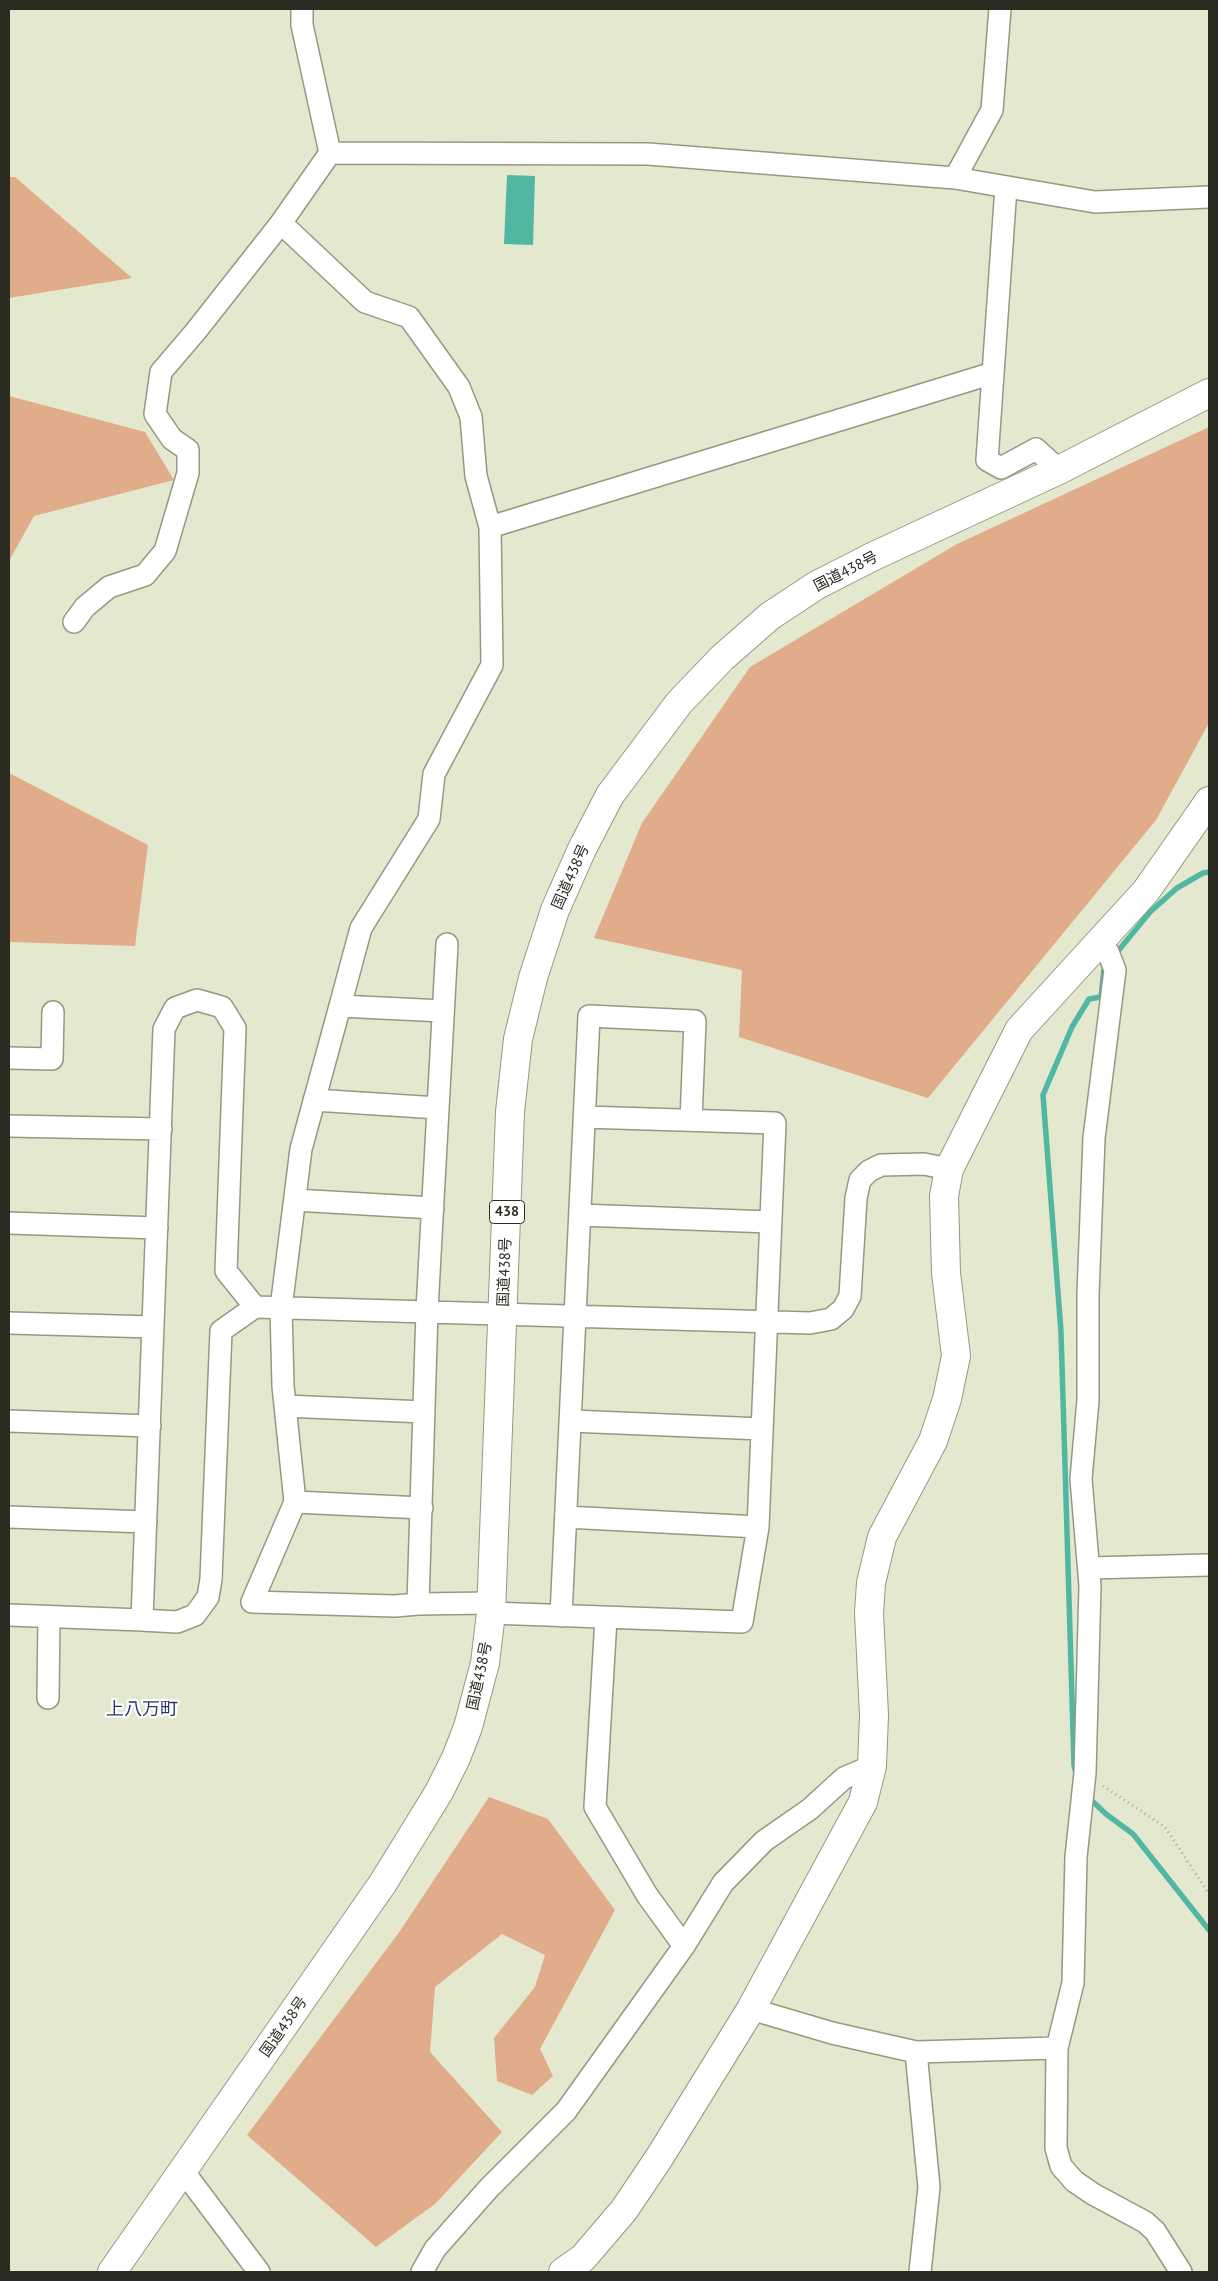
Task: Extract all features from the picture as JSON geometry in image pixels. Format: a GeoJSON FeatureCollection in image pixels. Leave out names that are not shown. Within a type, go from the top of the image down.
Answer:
{"type":"FeatureCollection","features":[{"type":"Feature","properties":{"kind":"main road","name":"国道438号"},"geometry":{"type":"LineString","coordinates":[[112,2272],[184,2172],[383,1883],[438,1792],[456,1758],[478,1693],[485,1664],[491,1608],[504,1314],[510,1112],[518,1039],[533,978],[556,910],[582,849],[610,795],[679,703],[722,658],[770,616],[817,585],[1059,470],[1209,393]]}},
{"type":"Feature","properties":{"kind":"main road"},"geometry":{"type":"LineString","coordinates":[[563,2272],[582,2258],[624,2210],[751,2009],[863,1802],[872,1766],[874,1715],[869,1613],[871,1583],[882,1537],[933,1441],[947,1399],[956,1356],[946,1263],[944,1196],[949,1169],[1019,1030],[1107,953],[1146,891],[1209,801]]}},
{"type":"Feature","properties":{"kind":"street"},"geometry":{"type":"LineString","coordinates":[[74,622],[84,607],[109,587],[144,575],[165,551],[188,474],[188,450],[172,439],[154,414],[161,372],[196,331],[281,223],[330,153],[302,25],[302,9]]}},
{"type":"Feature","properties":{"kind":"street"},"geometry":{"type":"LineString","coordinates":[[955,178],[992,110],[1000,9]]}},
{"type":"Feature","properties":{"kind":"street"},"geometry":{"type":"LineString","coordinates":[[330,153],[648,154],[955,178],[1095,202],[1209,197]]}},
{"type":"Feature","properties":{"kind":"street"},"geometry":{"type":"LineString","coordinates":[[1006,187],[987,460],[1000,468],[1036,449],[1059,470]]}},
{"type":"Feature","properties":{"kind":"street"},"geometry":{"type":"LineString","coordinates":[[281,223],[364,302],[409,317],[459,387],[471,417],[476,476],[490,527],[492,665],[434,774],[429,819],[360,928],[300,1149],[282,1308],[286,1406],[295,1502],[252,1602],[395,1606],[418,1604],[491,1608],[561,1616],[742,1622],[758,1527],[775,1122],[584,1117]]}},
{"type":"Feature","properties":{"kind":"street"},"geometry":{"type":"LineString","coordinates":[[490,527],[993,373]]}},
{"type":"Feature","properties":{"kind":"street"},"geometry":{"type":"LineString","coordinates":[[418,1604],[427,1310],[447,944]]}},
{"type":"Feature","properties":{"kind":"street"},"geometry":{"type":"LineString","coordinates":[[1107,953],[1114,989],[1097,1108],[1094,1146],[1088,1294],[1088,1400],[1081,1479],[1089,1568],[1090,1639],[1084,1784],[1073,1904],[1072,1983],[1057,2048],[1056,2148],[1062,2166],[1074,2181],[1093,2194],[1144,2222],[1155,2231],[1181,2272]]}},
{"type":"Feature","properties":{"kind":"street"},"geometry":{"type":"LineString","coordinates":[[142,1620],[164,1029],[175,1008],[197,1000],[222,1006],[235,1028],[226,1270],[255,1307]]}},
{"type":"Feature","properties":{"kind":"street"},"geometry":{"type":"LineString","coordinates":[[340,1006],[443,1011]]}},
{"type":"Feature","properties":{"kind":"street"},"geometry":{"type":"LineString","coordinates":[[9,1058],[52,1059],[53,1012]]}},
{"type":"Feature","properties":{"kind":"street"},"geometry":{"type":"LineString","coordinates":[[561,1616],[589,1016],[695,1021],[691,1120]]}},
{"type":"Feature","properties":{"kind":"street"},"geometry":{"type":"LineString","coordinates":[[314,1100],[438,1108]]}},
{"type":"Feature","properties":{"kind":"street"},"geometry":{"type":"LineString","coordinates":[[9,1126],[161,1129]]}},
{"type":"Feature","properties":{"kind":"street"},"geometry":{"type":"LineString","coordinates":[[9,1615],[177,1622],[195,1615],[208,1597],[211,1579],[221,1331],[255,1307],[427,1310],[810,1323],[831,1319],[844,1309],[850,1296],[856,1198],[860,1180],[869,1171],[881,1165],[924,1164],[949,1169]]}},
{"type":"Feature","properties":{"kind":"street"},"geometry":{"type":"LineString","coordinates":[[294,1200],[433,1208]]}},
{"type":"Feature","properties":{"kind":"street"},"geometry":{"type":"LineString","coordinates":[[580,1215],[770,1222]]}},
{"type":"Feature","properties":{"kind":"street"},"geometry":{"type":"LineString","coordinates":[[9,1223],[157,1228]]}},
{"type":"Feature","properties":{"kind":"street"},"geometry":{"type":"LineString","coordinates":[[9,1323],[153,1327]]}},
{"type":"Feature","properties":{"kind":"street"},"geometry":{"type":"LineString","coordinates":[[286,1406],[424,1412]]}},
{"type":"Feature","properties":{"kind":"street"},"geometry":{"type":"LineString","coordinates":[[9,1421],[150,1426]]}},
{"type":"Feature","properties":{"kind":"street"},"geometry":{"type":"LineString","coordinates":[[571,1421],[762,1429]]}},
{"type":"Feature","properties":{"kind":"street"},"geometry":{"type":"LineString","coordinates":[[295,1502],[422,1508]]}},
{"type":"Feature","properties":{"kind":"street"},"geometry":{"type":"LineString","coordinates":[[9,1517],[146,1522]]}},
{"type":"Feature","properties":{"kind":"street"},"geometry":{"type":"LineString","coordinates":[[566,1517],[758,1527]]}},
{"type":"Feature","properties":{"kind":"street"},"geometry":{"type":"LineString","coordinates":[[1089,1568],[1209,1565]]}},
{"type":"Feature","properties":{"kind":"street"},"geometry":{"type":"LineString","coordinates":[[48,1698],[49,1617]]}},
{"type":"Feature","properties":{"kind":"street"},"geometry":{"type":"LineString","coordinates":[[606,1618],[595,1807],[647,1895],[684,1946]]}},
{"type":"Feature","properties":{"kind":"street"},"geometry":{"type":"LineString","coordinates":[[422,2272],[435,2249],[489,2188],[566,2111],[684,1946],[723,1884],[764,1841],[810,1809],[844,1778],[872,1766]]}},
{"type":"Feature","properties":{"kind":"street"},"geometry":{"type":"LineString","coordinates":[[751,2009],[832,2033],[916,2052],[1057,2048]]}},
{"type":"Feature","properties":{"kind":"street"},"geometry":{"type":"LineString","coordinates":[[916,2052],[929,2187],[920,2272]]}},
{"type":"Feature","properties":{"kind":"street"},"geometry":{"type":"LineString","coordinates":[[184,2172],[259,2272]]}},
{"type":"Feature","properties":{"kind":"path"},"geometry":{"type":"LineString","coordinates":[[1084,1784],[1165,1827],[1209,1894]]}},
{"type":"Feature","properties":{"kind":"shaded area"},"geometry":{"type":"Polygon","coordinates":[[[9,177],[15,177],[132,278],[9,298],[9,177]]]}},
{"type":"Feature","properties":{"kind":"shaded area"},"geometry":{"type":"Polygon","coordinates":[[[9,396],[145,432],[174,480],[34,516],[9,561],[9,396]]]}},
{"type":"Feature","properties":{"kind":"shaded area"},"geometry":{"type":"Polygon","coordinates":[[[1209,427],[1209,723],[1156,820],[928,1098],[739,1037],[742,970],[594,938],[642,823],[750,667],[957,544],[1209,427]]]}},
{"type":"Feature","properties":{"kind":"shaded area"},"geometry":{"type":"Polygon","coordinates":[[[9,773],[148,845],[135,946],[9,942],[9,773]]]}},
{"type":"Feature","properties":{"kind":"shaded area"},"geometry":{"type":"Polygon","coordinates":[[[489,1797],[548,1819],[615,1910],[540,2049],[553,2076],[532,2095],[497,2081],[494,2038],[535,1987],[545,1955],[502,1934],[435,1987],[430,2052],[502,2132],[435,2204],[376,2247],[247,2135],[400,1931],[489,1797]]]}},
{"type":"Feature","properties":{"kind":"water"},"geometry":{"type":"Polygon","coordinates":[[[507,175],[535,176],[533,245],[504,244],[507,175]]]}},
{"type":"Feature","properties":{"kind":"waterway"},"geometry":{"type":"LineString","coordinates":[[1114,956],[1150,912],[1177,888],[1203,873],[1209,872]]}},
{"type":"Feature","properties":{"kind":"waterway"},"geometry":{"type":"LineString","coordinates":[[1076,1774],[1074,1765],[1061,1332],[1043,1095],[1072,1027],[1089,999],[1101,997],[1104,969],[1107,965]]}},
{"type":"Feature","properties":{"kind":"waterway"},"geometry":{"type":"LineString","coordinates":[[1089,1798],[1106,1814],[1133,1834],[1209,1930]]}},
{"type":"Feature","properties":{"kind":"district","name":"上八万町"},"geometry":{"type":"Point","coordinates":[142,1710]}}]}
